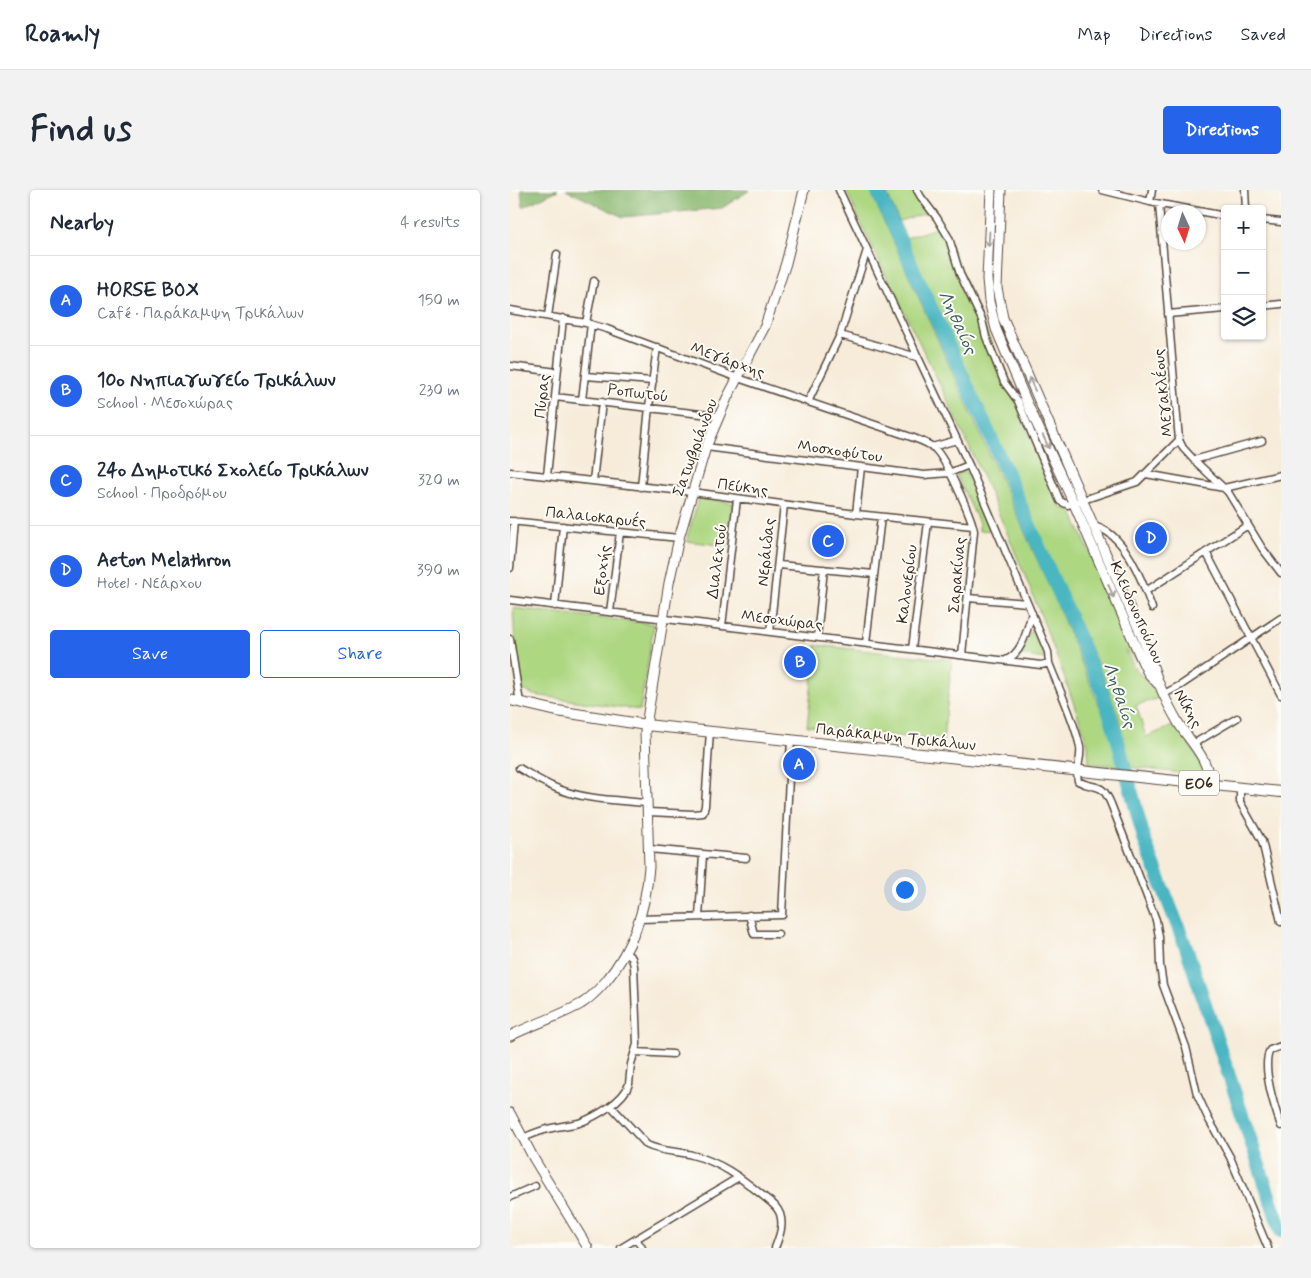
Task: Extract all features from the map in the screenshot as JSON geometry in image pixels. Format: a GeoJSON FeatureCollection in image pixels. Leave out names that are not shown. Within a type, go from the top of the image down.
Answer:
{"type":"FeatureCollection","features":[{"type":"Feature","properties":{"kind":"main road","name":"Παράκαμψη Τρικάλων"},"geometry":{"type":"LineString","coordinates":[[515,701],[557,711],[646,725],[1281,792]]}},
{"type":"Feature","properties":{"kind":"street","name":"Σατωβριάνδου"},"geometry":{"type":"LineString","coordinates":[[541,1022],[582,1003],[598,990],[621,963],[639,919],[647,889],[649,849],[646,725],[663,619],[679,538],[706,447],[718,416],[764,326],[773,304],[799,216],[804,190]]}},
{"type":"Feature","properties":{"kind":"street"},"geometry":{"type":"LineString","coordinates":[[839,190],[969,465],[1049,654],[1049,663],[1077,736],[1082,771],[1078,781],[1102,789],[1111,804],[1156,920],[1163,985],[1186,1047],[1197,1094],[1230,1157],[1268,1248]]}},
{"type":"Feature","properties":{"kind":"street"},"geometry":{"type":"LineString","coordinates":[[918,190],[949,238],[960,274],[982,320],[986,337],[1004,382],[1021,398]]}},
{"type":"Feature","properties":{"kind":"street","name":"Κλειδονοπούλου"},"geometry":{"type":"LineString","coordinates":[[991,190],[987,269],[990,301],[996,329],[1021,398],[1074,504],[1143,663],[1148,673],[1162,690]]}},
{"type":"Feature","properties":{"kind":"street","name":"Κλειδονοπούλου"},"geometry":{"type":"LineString","coordinates":[[1001,190],[997,288],[1003,318],[1151,658],[1162,690]]}},
{"type":"Feature","properties":{"kind":"street"},"geometry":{"type":"LineString","coordinates":[[1102,190],[1159,204],[1221,215]]}},
{"type":"Feature","properties":{"kind":"street"},"geometry":{"type":"LineString","coordinates":[[1150,202],[1152,190]]}},
{"type":"Feature","properties":{"kind":"street"},"geometry":{"type":"LineString","coordinates":[[1244,190],[1246,205]]}},
{"type":"Feature","properties":{"kind":"street","name":"Μεγακλέους"},"geometry":{"type":"LineString","coordinates":[[1159,204],[1179,440],[1183,448],[1234,500],[1248,525],[1281,573]]}},
{"type":"Feature","properties":{"kind":"street"},"geometry":{"type":"LineString","coordinates":[[1266,220],[1281,222]]}},
{"type":"Feature","properties":{"kind":"street"},"geometry":{"type":"LineString","coordinates":[[808,402],[840,335],[867,250]]}},
{"type":"Feature","properties":{"kind":"street"},"geometry":{"type":"LineString","coordinates":[[548,316],[557,254]]}},
{"type":"Feature","properties":{"kind":"street"},"geometry":{"type":"LineString","coordinates":[[582,400],[588,324],[594,280]]}},
{"type":"Feature","properties":{"kind":"street"},"geometry":{"type":"LineString","coordinates":[[1266,306],[1281,304]]}},
{"type":"Feature","properties":{"kind":"street"},"geometry":{"type":"LineString","coordinates":[[1168,314],[1221,309]]}},
{"type":"Feature","properties":{"kind":"street","name":"Μεγάρχης"},"geometry":{"type":"LineString","coordinates":[[510,310],[588,324],[932,446]]}},
{"type":"Feature","properties":{"kind":"street","name":"Πύρας"},"geometry":{"type":"LineString","coordinates":[[547,476],[563,318]]}},
{"type":"Feature","properties":{"kind":"street"},"geometry":{"type":"LineString","coordinates":[[840,335],[918,357]]}},
{"type":"Feature","properties":{"kind":"street"},"geometry":{"type":"LineString","coordinates":[[642,487],[649,407],[657,347]]}},
{"type":"Feature","properties":{"kind":"street"},"geometry":{"type":"LineString","coordinates":[[510,366],[557,372]]}},
{"type":"Feature","properties":{"kind":"street"},"geometry":{"type":"LineString","coordinates":[[585,376],[653,381]]}},
{"type":"Feature","properties":{"kind":"street","name":"Ροπωτού"},"geometry":{"type":"LineString","coordinates":[[555,397],[718,416]]}},
{"type":"Feature","properties":{"kind":"street"},"geometry":{"type":"LineString","coordinates":[[593,481],[602,402]]}},
{"type":"Feature","properties":{"kind":"street"},"geometry":{"type":"LineString","coordinates":[[949,473],[939,454],[932,446],[957,440]]}},
{"type":"Feature","properties":{"kind":"street"},"geometry":{"type":"LineString","coordinates":[[1074,504],[1134,484],[1179,440]]}},
{"type":"Feature","properties":{"kind":"street"},"geometry":{"type":"LineString","coordinates":[[1194,460],[1262,441]]}},
{"type":"Feature","properties":{"kind":"street","name":"Μοσχοφύτου"},"geometry":{"type":"LineString","coordinates":[[706,447],[924,475],[949,473],[969,465]]}},
{"type":"Feature","properties":{"kind":"street"},"geometry":{"type":"LineString","coordinates":[[856,514],[860,468]]}},
{"type":"Feature","properties":{"kind":"street","name":"Πεύκης"},"geometry":{"type":"LineString","coordinates":[[510,472],[692,492],[881,517],[973,526]]}},
{"type":"Feature","properties":{"kind":"street","name":"Σαρακίνας"},"geometry":{"type":"LineString","coordinates":[[949,473],[973,526],[974,538],[962,655]]}},
{"type":"Feature","properties":{"kind":"street"},"geometry":{"type":"LineString","coordinates":[[1146,474],[1224,488],[1281,475]]}},
{"type":"Feature","properties":{"kind":"street","name":"Διαλεχτού"},"geometry":{"type":"LineString","coordinates":[[722,626],[737,499]]}},
{"type":"Feature","properties":{"kind":"street","name":"Νεράιδας"},"geometry":{"type":"LineString","coordinates":[[770,632],[779,565],[784,505]]}},
{"type":"Feature","properties":{"kind":"street"},"geometry":{"type":"LineString","coordinates":[[866,644],[881,517]]}},
{"type":"Feature","properties":{"kind":"street"},"geometry":{"type":"LineString","coordinates":[[510,568],[512,521]]}},
{"type":"Feature","properties":{"kind":"street","name":"Παλαιοκαρυές"},"geometry":{"type":"LineString","coordinates":[[512,521],[679,538]]}},
{"type":"Feature","properties":{"kind":"street","name":"Καλονερίου"},"geometry":{"type":"LineString","coordinates":[[912,649],[928,522]]}},
{"type":"Feature","properties":{"kind":"street"},"geometry":{"type":"LineString","coordinates":[[1146,591],[1248,525]]}},
{"type":"Feature","properties":{"kind":"street"},"geometry":{"type":"LineString","coordinates":[[555,606],[563,526]]}},
{"type":"Feature","properties":{"kind":"street"},"geometry":{"type":"LineString","coordinates":[[1084,529],[1094,526],[1100,528],[1129,554],[1152,608]]}},
{"type":"Feature","properties":{"kind":"street","name":"Εξοχής"},"geometry":{"type":"LineString","coordinates":[[610,612],[620,532]]}},
{"type":"Feature","properties":{"kind":"street"},"geometry":{"type":"LineString","coordinates":[[1206,552],[1281,695]]}},
{"type":"Feature","properties":{"kind":"street"},"geometry":{"type":"LineString","coordinates":[[779,565],[874,574]]}},
{"type":"Feature","properties":{"kind":"street"},"geometry":{"type":"LineString","coordinates":[[816,637],[824,569]]}},
{"type":"Feature","properties":{"kind":"street"},"geometry":{"type":"LineString","coordinates":[[968,598],[1027,603]]}},
{"type":"Feature","properties":{"kind":"street","name":"Μεσοχώρας"},"geometry":{"type":"LineString","coordinates":[[510,600],[1004,661],[1043,665],[1049,663]]}},
{"type":"Feature","properties":{"kind":"street"},"geometry":{"type":"LineString","coordinates":[[1004,661],[1013,657],[1023,640],[1032,613]]}},
{"type":"Feature","properties":{"kind":"street"},"geometry":{"type":"LineString","coordinates":[[1162,690],[1180,685],[1281,618]]}},
{"type":"Feature","properties":{"kind":"street"},"geometry":{"type":"LineString","coordinates":[[510,639],[515,701]]}},
{"type":"Feature","properties":{"kind":"street","name":"Νίκης"},"geometry":{"type":"LineString","coordinates":[[1162,690],[1178,723],[1207,767],[1209,784]]}},
{"type":"Feature","properties":{"kind":"street","name":"Νίκης"},"geometry":{"type":"LineString","coordinates":[[1192,744],[1238,718]]}},
{"type":"Feature","properties":{"kind":"street"},"geometry":{"type":"LineString","coordinates":[[519,768],[556,788],[575,794],[699,814],[703,813],[705,806],[710,731]]}},
{"type":"Feature","properties":{"kind":"street"},"geometry":{"type":"LineString","coordinates":[[639,919],[782,915],[791,739]]}},
{"type":"Feature","properties":{"kind":"street"},"geometry":{"type":"LineString","coordinates":[[1240,788],[1240,802],[1262,841],[1281,922]]}},
{"type":"Feature","properties":{"kind":"street"},"geometry":{"type":"LineString","coordinates":[[649,849],[746,858]]}},
{"type":"Feature","properties":{"kind":"street"},"geometry":{"type":"LineString","coordinates":[[699,917],[703,855]]}},
{"type":"Feature","properties":{"kind":"street"},"geometry":{"type":"LineString","coordinates":[[749,915],[754,934],[778,934]]}},
{"type":"Feature","properties":{"kind":"street"},"geometry":{"type":"LineString","coordinates":[[523,1138],[550,1128],[580,1122],[611,1106],[628,1088],[637,1035],[634,966],[632,958],[626,953]]}},
{"type":"Feature","properties":{"kind":"street"},"geometry":{"type":"LineString","coordinates":[[510,1031],[541,1022]]}},
{"type":"Feature","properties":{"kind":"street"},"geometry":{"type":"LineString","coordinates":[[510,1036],[541,1022]]}},
{"type":"Feature","properties":{"kind":"street"},"geometry":{"type":"LineString","coordinates":[[1281,1046],[1270,1050],[1267,1063],[1272,1096],[1281,1126]]}},
{"type":"Feature","properties":{"kind":"street"},"geometry":{"type":"LineString","coordinates":[[635,1052],[673,1054]]}},
{"type":"Feature","properties":{"kind":"street"},"geometry":{"type":"LineString","coordinates":[[611,1106],[651,1146],[704,1158],[716,1163],[739,1176],[776,1206],[779,1211],[782,1227],[775,1248]]}},
{"type":"Feature","properties":{"kind":"street"},"geometry":{"type":"LineString","coordinates":[[510,1113],[588,1248]]}},
{"type":"Feature","properties":{"kind":"street"},"geometry":{"type":"LineString","coordinates":[[621,1248],[739,1176]]}},
{"type":"Feature","properties":{"kind":"street"},"geometry":{"type":"LineString","coordinates":[[510,1197],[535,1186]]}},
{"type":"Feature","properties":{"kind":"street"},"geometry":{"type":"LineString","coordinates":[[636,1239],[642,1248]]}},
{"type":"Feature","properties":{"kind":"green space"},"geometry":{"type":"Polygon","coordinates":[[[521,190],[558,190],[523,207],[521,190]]]}},
{"type":"Feature","properties":{"kind":"green space"},"geometry":{"type":"Polygon","coordinates":[[[566,190],[750,190],[722,208],[623,217],[566,190]]]}},
{"type":"Feature","properties":{"kind":"green space"},"geometry":{"type":"Polygon","coordinates":[[[846,190],[870,190],[1053,595],[1111,733],[1119,766],[1089,763],[1088,745],[1074,705],[1044,624],[996,506],[846,190]]]}},
{"type":"Feature","properties":{"kind":"green space"},"geometry":{"type":"Polygon","coordinates":[[[885,190],[914,190],[919,203],[927,213],[899,221],[885,190]]]}},
{"type":"Feature","properties":{"kind":"green space"},"geometry":{"type":"Polygon","coordinates":[[[939,227],[947,237],[1053,492],[1061,508],[1071,510],[1138,662],[1124,649],[1135,668],[1160,698],[1136,705],[1146,737],[1175,725],[1200,761],[1203,770],[1197,775],[1130,767],[1118,715],[1107,685],[906,238],[939,227]]]}},
{"type":"Feature","properties":{"kind":"green space"},"geometry":{"type":"Polygon","coordinates":[[[966,471],[991,530],[979,531],[979,523],[956,475],[966,471]]]}},
{"type":"Feature","properties":{"kind":"green space"},"geometry":{"type":"Polygon","coordinates":[[[699,498],[734,503],[728,546],[686,541],[699,498]]]}},
{"type":"Feature","properties":{"kind":"green space"},"geometry":{"type":"Polygon","coordinates":[[[513,608],[654,624],[640,710],[534,695],[521,689],[516,660],[513,608]]]}},
{"type":"Feature","properties":{"kind":"green space"},"geometry":{"type":"Polygon","coordinates":[[[1032,629],[1045,657],[1044,659],[1020,655],[1032,629]]]}},
{"type":"Feature","properties":{"kind":"green space"},"geometry":{"type":"Polygon","coordinates":[[[816,645],[952,660],[943,741],[807,726],[816,645]]]}},
{"type":"Feature","properties":{"kind":"water"},"geometry":{"type":"Polygon","coordinates":[[[870,190],[885,190],[899,221],[886,226],[870,190]]]}},
{"type":"Feature","properties":{"kind":"waterway","name":"Ληθαίος"},"geometry":{"type":"LineString","coordinates":[[877,190],[993,442],[1103,693],[1145,842],[1186,947],[1281,1231]]}},
{"type":"Feature","properties":{"kind":"place","name":"Aeton Melathron"},"geometry":{"type":"Point","coordinates":[1151,538]}},
{"type":"Feature","properties":{"kind":"place","name":"24ο Δημοτικό Σχολείο Τρικάλων"},"geometry":{"type":"Point","coordinates":[828,541]}},
{"type":"Feature","properties":{"kind":"place","name":"10ο Νηπιαγωγείο Τρικάλων"},"geometry":{"type":"Point","coordinates":[800,662]}},
{"type":"Feature","properties":{"kind":"place","name":"HORSE BOX"},"geometry":{"type":"Point","coordinates":[799,764]}}]}
